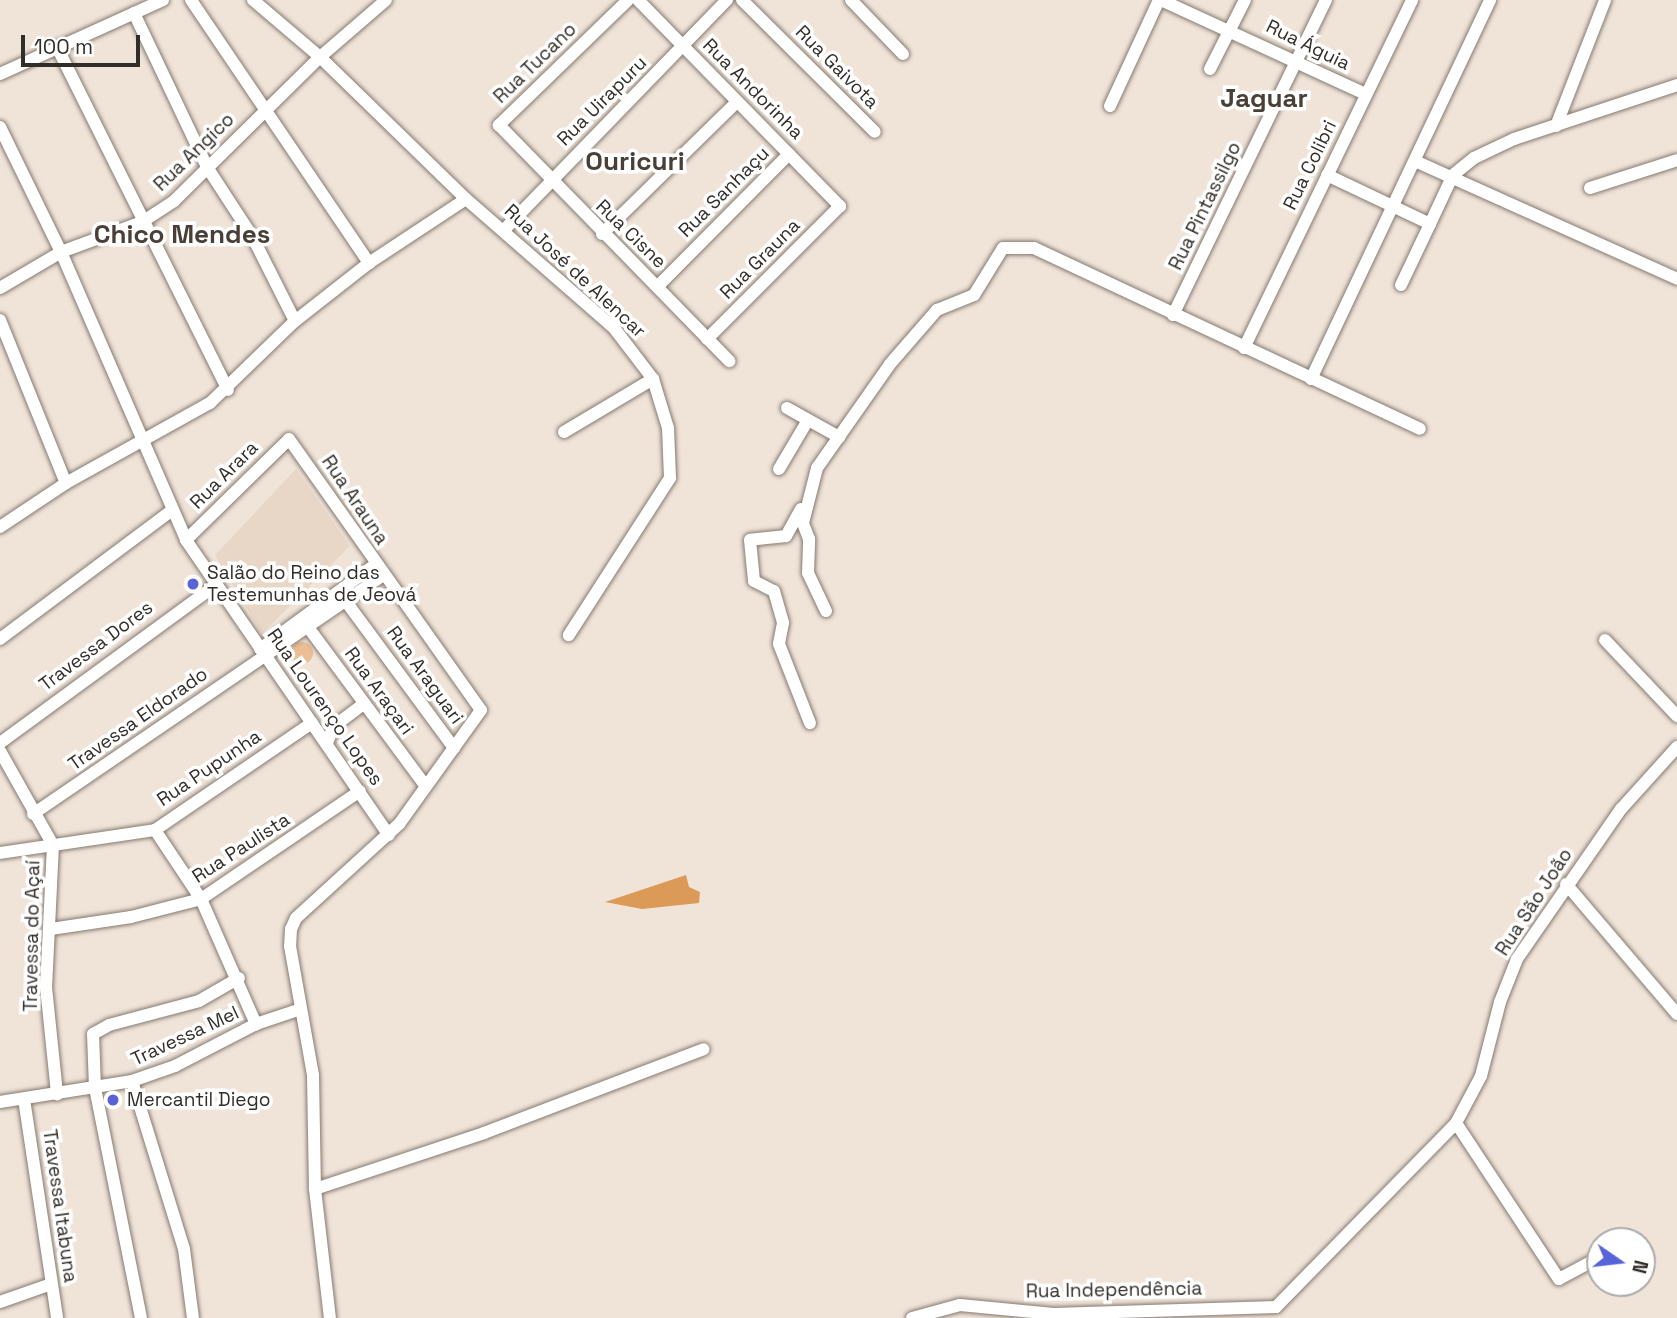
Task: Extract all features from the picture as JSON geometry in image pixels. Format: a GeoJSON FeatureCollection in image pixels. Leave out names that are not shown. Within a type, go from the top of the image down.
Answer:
{"type":"FeatureCollection","features":[{"type":"Feature","properties":{"kind":"street"},"geometry":{"type":"LineString","coordinates":[[0,74],[163,0]]}},
{"type":"Feature","properties":{"kind":"street"},"geometry":{"type":"LineString","coordinates":[[191,0],[267,107],[369,263]]}},
{"type":"Feature","properties":{"kind":"street","name":"Rua José de Alencar"},"geometry":{"type":"LineString","coordinates":[[253,0],[320,57],[466,199],[505,229],[614,328],[653,379],[668,428],[670,478],[569,635]]}},
{"type":"Feature","properties":{"kind":"street","name":"Rua Angico"},"geometry":{"type":"LineString","coordinates":[[0,288],[61,252],[142,222],[174,201],[267,107],[386,0]]}},
{"type":"Feature","properties":{"kind":"street","name":"Rua Tucano"},"geometry":{"type":"LineString","coordinates":[[499,125],[628,0]]}},
{"type":"Feature","properties":{"kind":"street","name":"Rua Andorinha"},"geometry":{"type":"LineString","coordinates":[[638,0],[839,206]]}},
{"type":"Feature","properties":{"kind":"street","name":"Rua Uirapuru"},"geometry":{"type":"LineString","coordinates":[[505,229],[727,0]]}},
{"type":"Feature","properties":{"kind":"street","name":"Rua Gaivota"},"geometry":{"type":"LineString","coordinates":[[743,0],[875,132]]}},
{"type":"Feature","properties":{"kind":"street"},"geometry":{"type":"LineString","coordinates":[[851,0],[903,54]]}},
{"type":"Feature","properties":{"kind":"street"},"geometry":{"type":"LineString","coordinates":[[1110,106],[1160,0]]}},
{"type":"Feature","properties":{"kind":"street","name":"Rua Águia"},"geometry":{"type":"LineString","coordinates":[[1160,0],[1366,94]]}},
{"type":"Feature","properties":{"kind":"street"},"geometry":{"type":"LineString","coordinates":[[1210,69],[1245,0]]}},
{"type":"Feature","properties":{"kind":"street","name":"Rua Pintassilgo"},"geometry":{"type":"LineString","coordinates":[[1173,315],[1326,0]]}},
{"type":"Feature","properties":{"kind":"street","name":"Rua Colibri"},"geometry":{"type":"LineString","coordinates":[[1244,348],[1412,0]]}},
{"type":"Feature","properties":{"kind":"street"},"geometry":{"type":"LineString","coordinates":[[1311,379],[1490,0]]}},
{"type":"Feature","properties":{"kind":"street"},"geometry":{"type":"LineString","coordinates":[[1556,126],[1605,0]]}},
{"type":"Feature","properties":{"kind":"street"},"geometry":{"type":"LineString","coordinates":[[134,13],[207,167],[252,236],[295,321]]}},
{"type":"Feature","properties":{"kind":"street"},"geometry":{"type":"LineString","coordinates":[[57,47],[228,390]]}},
{"type":"Feature","properties":{"kind":"street"},"geometry":{"type":"LineString","coordinates":[[1401,285],[1453,174],[1474,158],[1556,126],[1677,85]]}},
{"type":"Feature","properties":{"kind":"street"},"geometry":{"type":"LineString","coordinates":[[602,234],[737,102]]}},
{"type":"Feature","properties":{"kind":"street","name":"Rua Cisne"},"geometry":{"type":"LineString","coordinates":[[499,125],[547,184],[658,286],[729,361]]}},
{"type":"Feature","properties":{"kind":"street","name":"Rua Lourenço Lopes"},"geometry":{"type":"LineString","coordinates":[[0,127],[61,252],[171,511],[186,540],[389,835]]}},
{"type":"Feature","properties":{"kind":"street","name":"Rua Sanhaçu"},"geometry":{"type":"LineString","coordinates":[[658,286],[789,154]]}},
{"type":"Feature","properties":{"kind":"street"},"geometry":{"type":"LineString","coordinates":[[1415,160],[1453,174],[1677,279]]}},
{"type":"Feature","properties":{"kind":"street"},"geometry":{"type":"LineString","coordinates":[[1590,188],[1677,160]]}},
{"type":"Feature","properties":{"kind":"street"},"geometry":{"type":"LineString","coordinates":[[1327,175],[1430,224]]}},
{"type":"Feature","properties":{"kind":"street"},"geometry":{"type":"LineString","coordinates":[[0,527],[66,483],[143,442],[228,390],[295,321],[369,263],[466,199]]}},
{"type":"Feature","properties":{"kind":"street","name":"Rua Grauna"},"geometry":{"type":"LineString","coordinates":[[707,340],[839,206]]}},
{"type":"Feature","properties":{"kind":"street"},"geometry":{"type":"LineString","coordinates":[[810,723],[779,644],[783,623],[774,591],[754,581],[750,540],[786,536],[805,508],[817,468],[910,340],[941,307],[974,295],[996,252],[1003,248],[1034,248],[1420,429]]}},
{"type":"Feature","properties":{"kind":"street"},"geometry":{"type":"LineString","coordinates":[[0,320],[66,483]]}},
{"type":"Feature","properties":{"kind":"street"},"geometry":{"type":"LineString","coordinates":[[564,432],[653,379]]}},
{"type":"Feature","properties":{"kind":"street"},"geometry":{"type":"LineString","coordinates":[[787,408],[839,438]]}},
{"type":"Feature","properties":{"kind":"street"},"geometry":{"type":"LineString","coordinates":[[779,469],[808,420]]}},
{"type":"Feature","properties":{"kind":"street","name":"Rua Arara"},"geometry":{"type":"LineString","coordinates":[[186,540],[289,439]]}},
{"type":"Feature","properties":{"kind":"street","name":"Rua Arauna"},"geometry":{"type":"LineString","coordinates":[[289,439],[478,702],[481,710],[477,719],[454,748]]}},
{"type":"Feature","properties":{"kind":"street"},"geometry":{"type":"LineString","coordinates":[[805,508],[808,573],[826,611]]}},
{"type":"Feature","properties":{"kind":"street"},"geometry":{"type":"LineString","coordinates":[[0,639],[171,511]]}},
{"type":"Feature","properties":{"kind":"street","name":"Travessa Eldorado"},"geometry":{"type":"LineString","coordinates":[[33,814],[262,652],[306,624],[380,569]]}},
{"type":"Feature","properties":{"kind":"street","name":"Travessa Dores"},"geometry":{"type":"LineString","coordinates":[[0,743],[217,584]]}},
{"type":"Feature","properties":{"kind":"street","name":"Rua Araguari"},"geometry":{"type":"LineString","coordinates":[[343,597],[454,748]]}},
{"type":"Feature","properties":{"kind":"street","name":"Rua Araçari"},"geometry":{"type":"LineString","coordinates":[[306,624],[425,785]]}},
{"type":"Feature","properties":{"kind":"street"},"geometry":{"type":"LineString","coordinates":[[1605,640],[1677,716]]}},
{"type":"Feature","properties":{"kind":"street"},"geometry":{"type":"LineString","coordinates":[[327,743],[333,727],[364,704]]}},
{"type":"Feature","properties":{"kind":"street","name":"Rua Pupunha"},"geometry":{"type":"LineString","coordinates":[[0,853],[155,830],[312,723]]}},
{"type":"Feature","properties":{"kind":"street","name":"Rua São João"},"geometry":{"type":"LineString","coordinates":[[1277,1312],[1456,1123],[1481,1076],[1500,1002],[1517,959],[1566,884],[1621,809],[1677,747]]}},
{"type":"Feature","properties":{"kind":"street"},"geometry":{"type":"LineString","coordinates":[[330,1318],[315,1189],[313,1075],[290,946],[296,918],[389,835],[454,748]]}},
{"type":"Feature","properties":{"kind":"street","name":"Travessa do Açaí"},"geometry":{"type":"LineString","coordinates":[[0,751],[33,814],[53,845],[51,929],[46,987],[57,1094]]}},
{"type":"Feature","properties":{"kind":"street","name":"Rua Paulista"},"geometry":{"type":"LineString","coordinates":[[51,929],[131,917],[201,899],[360,791]]}},
{"type":"Feature","properties":{"kind":"street"},"geometry":{"type":"LineString","coordinates":[[155,830],[201,899],[239,978],[256,1024]]}},
{"type":"Feature","properties":{"kind":"street"},"geometry":{"type":"LineString","coordinates":[[1566,884],[1677,1014]]}},
{"type":"Feature","properties":{"kind":"street"},"geometry":{"type":"LineString","coordinates":[[141,1318],[95,1088],[93,1034],[100,1028],[199,1001],[239,978]]}},
{"type":"Feature","properties":{"kind":"street","name":"Travessa Mel"},"geometry":{"type":"LineString","coordinates":[[0,1102],[132,1081],[174,1066],[256,1024],[301,1009]]}},
{"type":"Feature","properties":{"kind":"street"},"geometry":{"type":"LineString","coordinates":[[315,1189],[484,1133],[704,1049]]}},
{"type":"Feature","properties":{"kind":"street"},"geometry":{"type":"LineString","coordinates":[[132,1081],[184,1249],[193,1318]]}},
{"type":"Feature","properties":{"kind":"street","name":"Travessa Itabuna"},"geometry":{"type":"LineString","coordinates":[[24,1100],[57,1318]]}},
{"type":"Feature","properties":{"kind":"street"},"geometry":{"type":"LineString","coordinates":[[1456,1123],[1559,1279],[1586,1264]]}},
{"type":"Feature","properties":{"kind":"street"},"geometry":{"type":"LineString","coordinates":[[0,1302],[51,1284]]}},
{"type":"Feature","properties":{"kind":"street","name":"Rua Independência"},"geometry":{"type":"LineString","coordinates":[[912,1318],[951,1306],[990,1312],[1054,1314],[1277,1312]]}},
{"type":"Feature","properties":{"kind":"shaded area"},"geometry":{"type":"Polygon","coordinates":[[[296,469],[350,546],[262,634],[215,555],[296,469]]]}},
{"type":"Feature","properties":{"kind":"shaded area"},"geometry":{"type":"Polygon","coordinates":[[[302,642],[310,645],[313,653],[310,661],[302,664],[294,661],[291,653],[294,645],[302,642]]]}},
{"type":"Feature","properties":{"kind":"shaded area"},"geometry":{"type":"Polygon","coordinates":[[[686,875],[689,887],[700,892],[699,903],[642,909],[605,902],[686,875]]]}},
{"type":"Feature","properties":{"kind":"place","name":"Salão do Reino das Testemunhas de Jeová"},"geometry":{"type":"Point","coordinates":[193,584]}},
{"type":"Feature","properties":{"kind":"place","name":"Mercantil Diego"},"geometry":{"type":"Point","coordinates":[113,1100]}},
{"type":"Feature","properties":{"kind":"district","name":"Jaguar"},"geometry":{"type":"Point","coordinates":[1264,99]}},
{"type":"Feature","properties":{"kind":"district","name":"Ouricuri"},"geometry":{"type":"Point","coordinates":[635,162]}},
{"type":"Feature","properties":{"kind":"district","name":"Chico Mendes"},"geometry":{"type":"Point","coordinates":[182,235]}}]}
